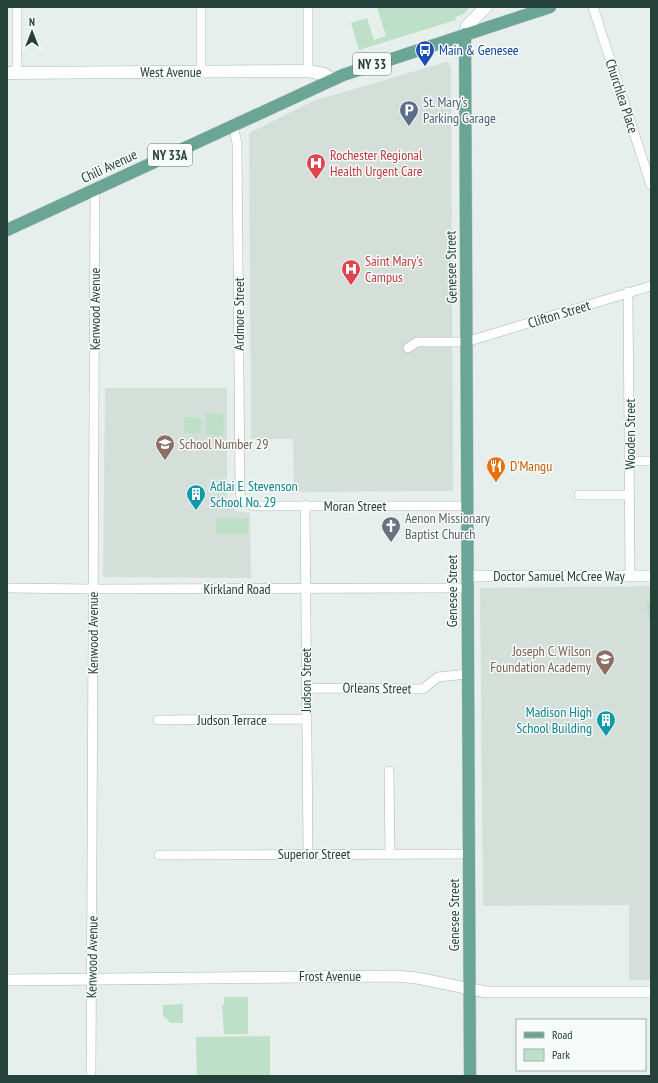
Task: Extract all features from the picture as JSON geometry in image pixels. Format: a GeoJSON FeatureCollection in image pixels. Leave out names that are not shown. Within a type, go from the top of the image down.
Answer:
{"type":"FeatureCollection","features":[{"type":"Feature","properties":{"kind":"main road"},"geometry":{"type":"LineString","coordinates":[[464,34],[467,26],[486,7]]}},
{"type":"Feature","properties":{"kind":"main road","name":"NY 33"},"geometry":{"type":"LineString","coordinates":[[332,79],[464,34],[550,7]]}},
{"type":"Feature","properties":{"kind":"main road","name":"Genesee Street"},"geometry":{"type":"LineString","coordinates":[[464,34],[470,1076]]}},
{"type":"Feature","properties":{"kind":"main road","name":"West Avenue"},"geometry":{"type":"LineString","coordinates":[[12,73],[308,71],[324,74],[332,79]]}},
{"type":"Feature","properties":{"kind":"main road","name":"Chili Avenue"},"geometry":{"type":"LineString","coordinates":[[7,230],[332,79]]}},
{"type":"Feature","properties":{"kind":"street"},"geometry":{"type":"LineString","coordinates":[[12,73],[17,7]]}},
{"type":"Feature","properties":{"kind":"street"},"geometry":{"type":"LineString","coordinates":[[201,7],[201,72]]}},
{"type":"Feature","properties":{"kind":"street"},"geometry":{"type":"LineString","coordinates":[[308,7],[308,71]]}},
{"type":"Feature","properties":{"kind":"street","name":"Churchlea Place"},"geometry":{"type":"LineString","coordinates":[[593,7],[651,185]]}},
{"type":"Feature","properties":{"kind":"street","name":"Ardmore Street"},"geometry":{"type":"LineString","coordinates":[[233,125],[237,143],[240,492],[244,502]]}},
{"type":"Feature","properties":{"kind":"street","name":"Kenwood Avenue"},"geometry":{"type":"LineString","coordinates":[[91,1076],[94,801],[92,589],[95,189]]}},
{"type":"Feature","properties":{"kind":"street","name":"Clifton Street"},"geometry":{"type":"LineString","coordinates":[[408,348],[417,342],[466,342],[651,286]]}},
{"type":"Feature","properties":{"kind":"street","name":"Wooden Street"},"geometry":{"type":"LineString","coordinates":[[628,292],[630,576]]}},
{"type":"Feature","properties":{"kind":"street"},"geometry":{"type":"LineString","coordinates":[[630,461],[651,461]]}},
{"type":"Feature","properties":{"kind":"street"},"geometry":{"type":"LineString","coordinates":[[580,495],[630,495]]}},
{"type":"Feature","properties":{"kind":"street","name":"Moran Street"},"geometry":{"type":"LineString","coordinates":[[244,502],[255,506],[467,506]]}},
{"type":"Feature","properties":{"kind":"street","name":"Judson Street"},"geometry":{"type":"LineString","coordinates":[[305,505],[308,854]]}},
{"type":"Feature","properties":{"kind":"street","name":"Doctor Samuel McCree Way"},"geometry":{"type":"LineString","coordinates":[[467,582],[651,576]]}},
{"type":"Feature","properties":{"kind":"street","name":"Kirkland Road"},"geometry":{"type":"LineString","coordinates":[[7,588],[305,588],[467,582]]}},
{"type":"Feature","properties":{"kind":"street","name":"Orleans Street"},"geometry":{"type":"LineString","coordinates":[[306,688],[423,689],[438,677],[468,674]]}},
{"type":"Feature","properties":{"kind":"street","name":"Judson Terrace"},"geometry":{"type":"LineString","coordinates":[[158,720],[306,720]]}},
{"type":"Feature","properties":{"kind":"street"},"geometry":{"type":"LineString","coordinates":[[389,771],[390,854]]}},
{"type":"Feature","properties":{"kind":"street","name":"Superior Street"},"geometry":{"type":"LineString","coordinates":[[159,854],[468,854]]}},
{"type":"Feature","properties":{"kind":"street","name":"Frost Avenue"},"geometry":{"type":"LineString","coordinates":[[7,980],[395,976],[417,978],[469,989],[492,992],[651,992]]}},
{"type":"Feature","properties":{"kind":"shaded area","name":"Saint Mary's Campus"},"geometry":{"type":"Polygon","coordinates":[[[446,62],[451,66],[453,491],[294,492],[293,439],[251,439],[249,133],[313,101],[446,62]]]}},
{"type":"Feature","properties":{"kind":"shaded area","name":"School Number 29"},"geometry":{"type":"Polygon","coordinates":[[[105,388],[227,388],[227,502],[235,511],[250,513],[251,578],[103,577],[105,388]]]}},
{"type":"Feature","properties":{"kind":"shaded area"},"geometry":{"type":"Polygon","coordinates":[[[651,586],[651,980],[629,980],[629,905],[483,906],[480,588],[651,586]]]}},
{"type":"Feature","properties":{"kind":"green space"},"geometry":{"type":"Polygon","coordinates":[[[377,7],[470,7],[462,15],[455,17],[456,20],[359,50],[351,23],[367,18],[374,40],[386,36],[377,7]]]}},
{"type":"Feature","properties":{"kind":"green space"},"geometry":{"type":"Polygon","coordinates":[[[206,413],[224,414],[223,436],[205,435],[206,413]]]}},
{"type":"Feature","properties":{"kind":"green space"},"geometry":{"type":"Polygon","coordinates":[[[184,417],[201,418],[201,433],[184,433],[184,417]]]}},
{"type":"Feature","properties":{"kind":"green space"},"geometry":{"type":"Polygon","coordinates":[[[216,518],[248,518],[248,534],[216,534],[216,518]]]}},
{"type":"Feature","properties":{"kind":"green space"},"geometry":{"type":"Polygon","coordinates":[[[651,600],[651,632],[646,603],[651,600]]]}},
{"type":"Feature","properties":{"kind":"green space"},"geometry":{"type":"Polygon","coordinates":[[[224,997],[248,997],[248,1034],[224,1034],[222,1005],[224,1005],[224,997]]]}},
{"type":"Feature","properties":{"kind":"green space"},"geometry":{"type":"Polygon","coordinates":[[[183,1004],[183,1023],[171,1023],[163,1016],[163,1005],[183,1004]]]}},
{"type":"Feature","properties":{"kind":"green space"},"geometry":{"type":"Polygon","coordinates":[[[270,1036],[270,1076],[197,1076],[196,1037],[270,1036]]]}},
{"type":"Feature","properties":{"kind":"place","name":"Main & Genesee"},"geometry":{"type":"Point","coordinates":[425,67]}},
{"type":"Feature","properties":{"kind":"place","name":"St. Mary's Parking Garage"},"geometry":{"type":"Point","coordinates":[409,127]}},
{"type":"Feature","properties":{"kind":"place","name":"Rochester Regional Health Urgent Care"},"geometry":{"type":"Point","coordinates":[316,180]}},
{"type":"Feature","properties":{"kind":"place","name":"Saint Mary's Campus"},"geometry":{"type":"Point","coordinates":[351,286]}},
{"type":"Feature","properties":{"kind":"place","name":"School Number 29"},"geometry":{"type":"Point","coordinates":[165,461]}},
{"type":"Feature","properties":{"kind":"place","name":"D'Mangu"},"geometry":{"type":"Point","coordinates":[496,483]}},
{"type":"Feature","properties":{"kind":"place","name":"Adlai E. Stevenson School No. 29"},"geometry":{"type":"Point","coordinates":[196,511]}},
{"type":"Feature","properties":{"kind":"place","name":"Aenon Missionary Baptist Church"},"geometry":{"type":"Point","coordinates":[391,543]}},
{"type":"Feature","properties":{"kind":"place","name":"Joseph C. Wilson Foundation Academy"},"geometry":{"type":"Point","coordinates":[605,676]}},
{"type":"Feature","properties":{"kind":"place","name":"Madison High School Building"},"geometry":{"type":"Point","coordinates":[606,737]}}]}
